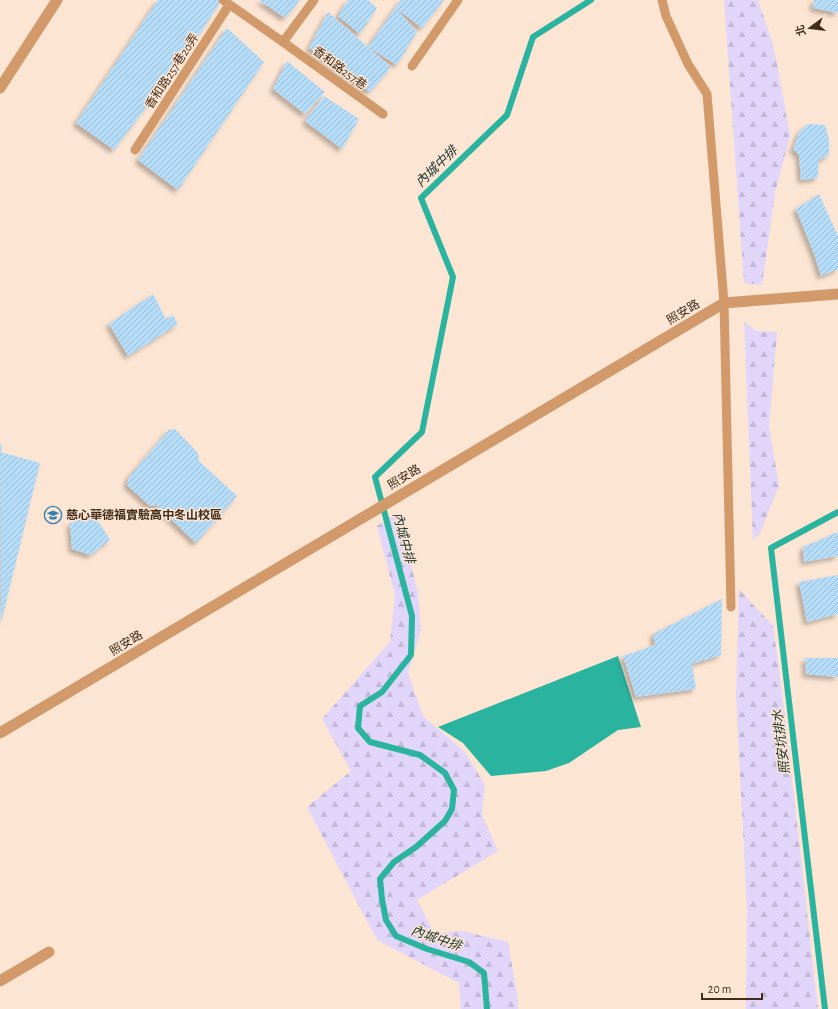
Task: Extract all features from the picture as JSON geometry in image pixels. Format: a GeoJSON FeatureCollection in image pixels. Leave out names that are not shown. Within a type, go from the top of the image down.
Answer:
{"type":"FeatureCollection","features":[{"type":"Feature","properties":{"kind":"street"},"geometry":{"type":"LineString","coordinates":[[0,88],[57,0]]}},
{"type":"Feature","properties":{"kind":"street","name":"照安路"},"geometry":{"type":"LineString","coordinates":[[0,733],[724,303],[838,294]]}},
{"type":"Feature","properties":{"kind":"street"},"geometry":{"type":"LineString","coordinates":[[0,981],[49,952]]}},
{"type":"Feature","properties":{"kind":"lane"},"geometry":{"type":"LineString","coordinates":[[283,42],[314,0]]}},
{"type":"Feature","properties":{"kind":"lane"},"geometry":{"type":"LineString","coordinates":[[412,66],[458,0]]}},
{"type":"Feature","properties":{"kind":"lane"},"geometry":{"type":"LineString","coordinates":[[662,0],[666,16],[688,64],[707,94],[724,303],[731,606]]}},
{"type":"Feature","properties":{"kind":"lane","name":"香和路257巷"},"geometry":{"type":"LineString","coordinates":[[226,2],[383,114]]}},
{"type":"Feature","properties":{"kind":"lane","name":"香和路257巷20弄"},"geometry":{"type":"LineString","coordinates":[[135,150],[226,2]]}},
{"type":"Feature","properties":{"kind":"green space"},"geometry":{"type":"Polygon","coordinates":[[[724,0],[758,0],[771,38],[777,63],[790,136],[775,193],[762,285],[744,283],[724,0]]]}},
{"type":"Feature","properties":{"kind":"green space"},"geometry":{"type":"Polygon","coordinates":[[[744,321],[756,331],[777,332],[769,427],[779,486],[759,535],[753,540],[744,321]]]}},
{"type":"Feature","properties":{"kind":"green space"},"geometry":{"type":"Polygon","coordinates":[[[398,512],[418,593],[421,630],[408,673],[423,716],[465,752],[485,785],[482,815],[498,851],[417,900],[435,934],[462,931],[508,942],[518,1009],[461,1009],[459,983],[377,940],[307,807],[351,771],[322,719],[390,642],[395,595],[377,526],[398,512]]]}},
{"type":"Feature","properties":{"kind":"green space"},"geometry":{"type":"Polygon","coordinates":[[[739,589],[773,625],[818,1009],[746,1009],[747,910],[736,695],[739,589]]]}},
{"type":"Feature","properties":{"kind":"water"},"geometry":{"type":"Polygon","coordinates":[[[618,656],[641,727],[618,730],[569,763],[546,771],[491,776],[463,743],[438,727],[618,656]]]}},
{"type":"Feature","properties":{"kind":"building"},"geometry":{"type":"Polygon","coordinates":[[[158,0],[221,1],[190,49],[114,150],[76,123],[158,0]]]}},
{"type":"Feature","properties":{"kind":"building"},"geometry":{"type":"Polygon","coordinates":[[[259,0],[300,0],[285,18],[259,0]]]}},
{"type":"Feature","properties":{"kind":"building"},"geometry":{"type":"Polygon","coordinates":[[[348,0],[368,0],[377,8],[360,34],[338,16],[348,0]]]}},
{"type":"Feature","properties":{"kind":"building"},"geometry":{"type":"Polygon","coordinates":[[[401,0],[444,0],[422,28],[396,8],[417,32],[397,65],[368,47],[401,0]]]}},
{"type":"Feature","properties":{"kind":"building"},"geometry":{"type":"Polygon","coordinates":[[[814,0],[838,0],[838,13],[813,8],[814,0]]]}},
{"type":"Feature","properties":{"kind":"building"},"geometry":{"type":"Polygon","coordinates":[[[328,12],[391,67],[370,92],[309,48],[328,12]]]}},
{"type":"Feature","properties":{"kind":"building"},"geometry":{"type":"Polygon","coordinates":[[[227,28],[264,62],[178,190],[138,160],[227,28]]]}},
{"type":"Feature","properties":{"kind":"building"},"geometry":{"type":"Polygon","coordinates":[[[287,61],[325,92],[305,114],[273,89],[287,61]]]}},
{"type":"Feature","properties":{"kind":"building"},"geometry":{"type":"Polygon","coordinates":[[[324,96],[359,119],[342,149],[305,121],[324,96]]]}},
{"type":"Feature","properties":{"kind":"building"},"geometry":{"type":"Polygon","coordinates":[[[808,124],[825,125],[829,139],[829,155],[819,160],[818,178],[801,180],[799,155],[793,149],[800,131],[808,124]]]}},
{"type":"Feature","properties":{"kind":"building"},"geometry":{"type":"Polygon","coordinates":[[[819,194],[838,236],[838,269],[821,276],[796,209],[819,194]]]}},
{"type":"Feature","properties":{"kind":"building"},"geometry":{"type":"Polygon","coordinates":[[[153,294],[166,319],[173,315],[178,324],[128,356],[109,324],[153,294]]]}},
{"type":"Feature","properties":{"kind":"building"},"geometry":{"type":"Polygon","coordinates":[[[175,429],[198,453],[199,461],[237,496],[196,543],[156,505],[150,506],[127,485],[129,477],[169,430],[175,429]]]}},
{"type":"Feature","properties":{"kind":"building"},"geometry":{"type":"Polygon","coordinates":[[[0,444],[2,444],[1,452],[0,452],[0,444]]]}},
{"type":"Feature","properties":{"kind":"building"},"geometry":{"type":"Polygon","coordinates":[[[0,452],[40,463],[1,623],[0,452]]]}},
{"type":"Feature","properties":{"kind":"building"},"geometry":{"type":"Polygon","coordinates":[[[92,511],[110,540],[90,555],[72,549],[70,523],[83,519],[92,511]]]}},
{"type":"Feature","properties":{"kind":"building"},"geometry":{"type":"Polygon","coordinates":[[[838,532],[838,556],[804,562],[803,547],[838,532]]]}},
{"type":"Feature","properties":{"kind":"building"},"geometry":{"type":"Polygon","coordinates":[[[838,575],[838,614],[807,622],[799,582],[838,575]]]}},
{"type":"Feature","properties":{"kind":"building"},"geometry":{"type":"Polygon","coordinates":[[[722,599],[721,655],[692,664],[696,689],[636,697],[623,656],[655,645],[653,634],[722,599]]]}},
{"type":"Feature","properties":{"kind":"building"},"geometry":{"type":"Polygon","coordinates":[[[805,658],[838,658],[838,677],[806,674],[805,658]]]}},
{"type":"Feature","properties":{"kind":"waterway","name":"內城中排"},"geometry":{"type":"LineString","coordinates":[[487,1009],[484,973],[469,962],[427,949],[396,936],[386,920],[380,879],[394,862],[416,847],[445,821],[452,809],[454,790],[445,773],[420,755],[370,742],[358,728],[360,706],[382,692],[411,655],[412,616],[375,477],[422,432],[453,277],[421,198],[507,115],[533,37],[591,0]]}},
{"type":"Feature","properties":{"kind":"waterway","name":"照安坑排水"},"geometry":{"type":"LineString","coordinates":[[825,1009],[771,548],[838,512]]}},
{"type":"Feature","properties":{"kind":"place","name":"慈心華德福實驗高中冬山校區"},"geometry":{"type":"Point","coordinates":[53,515]}}]}
